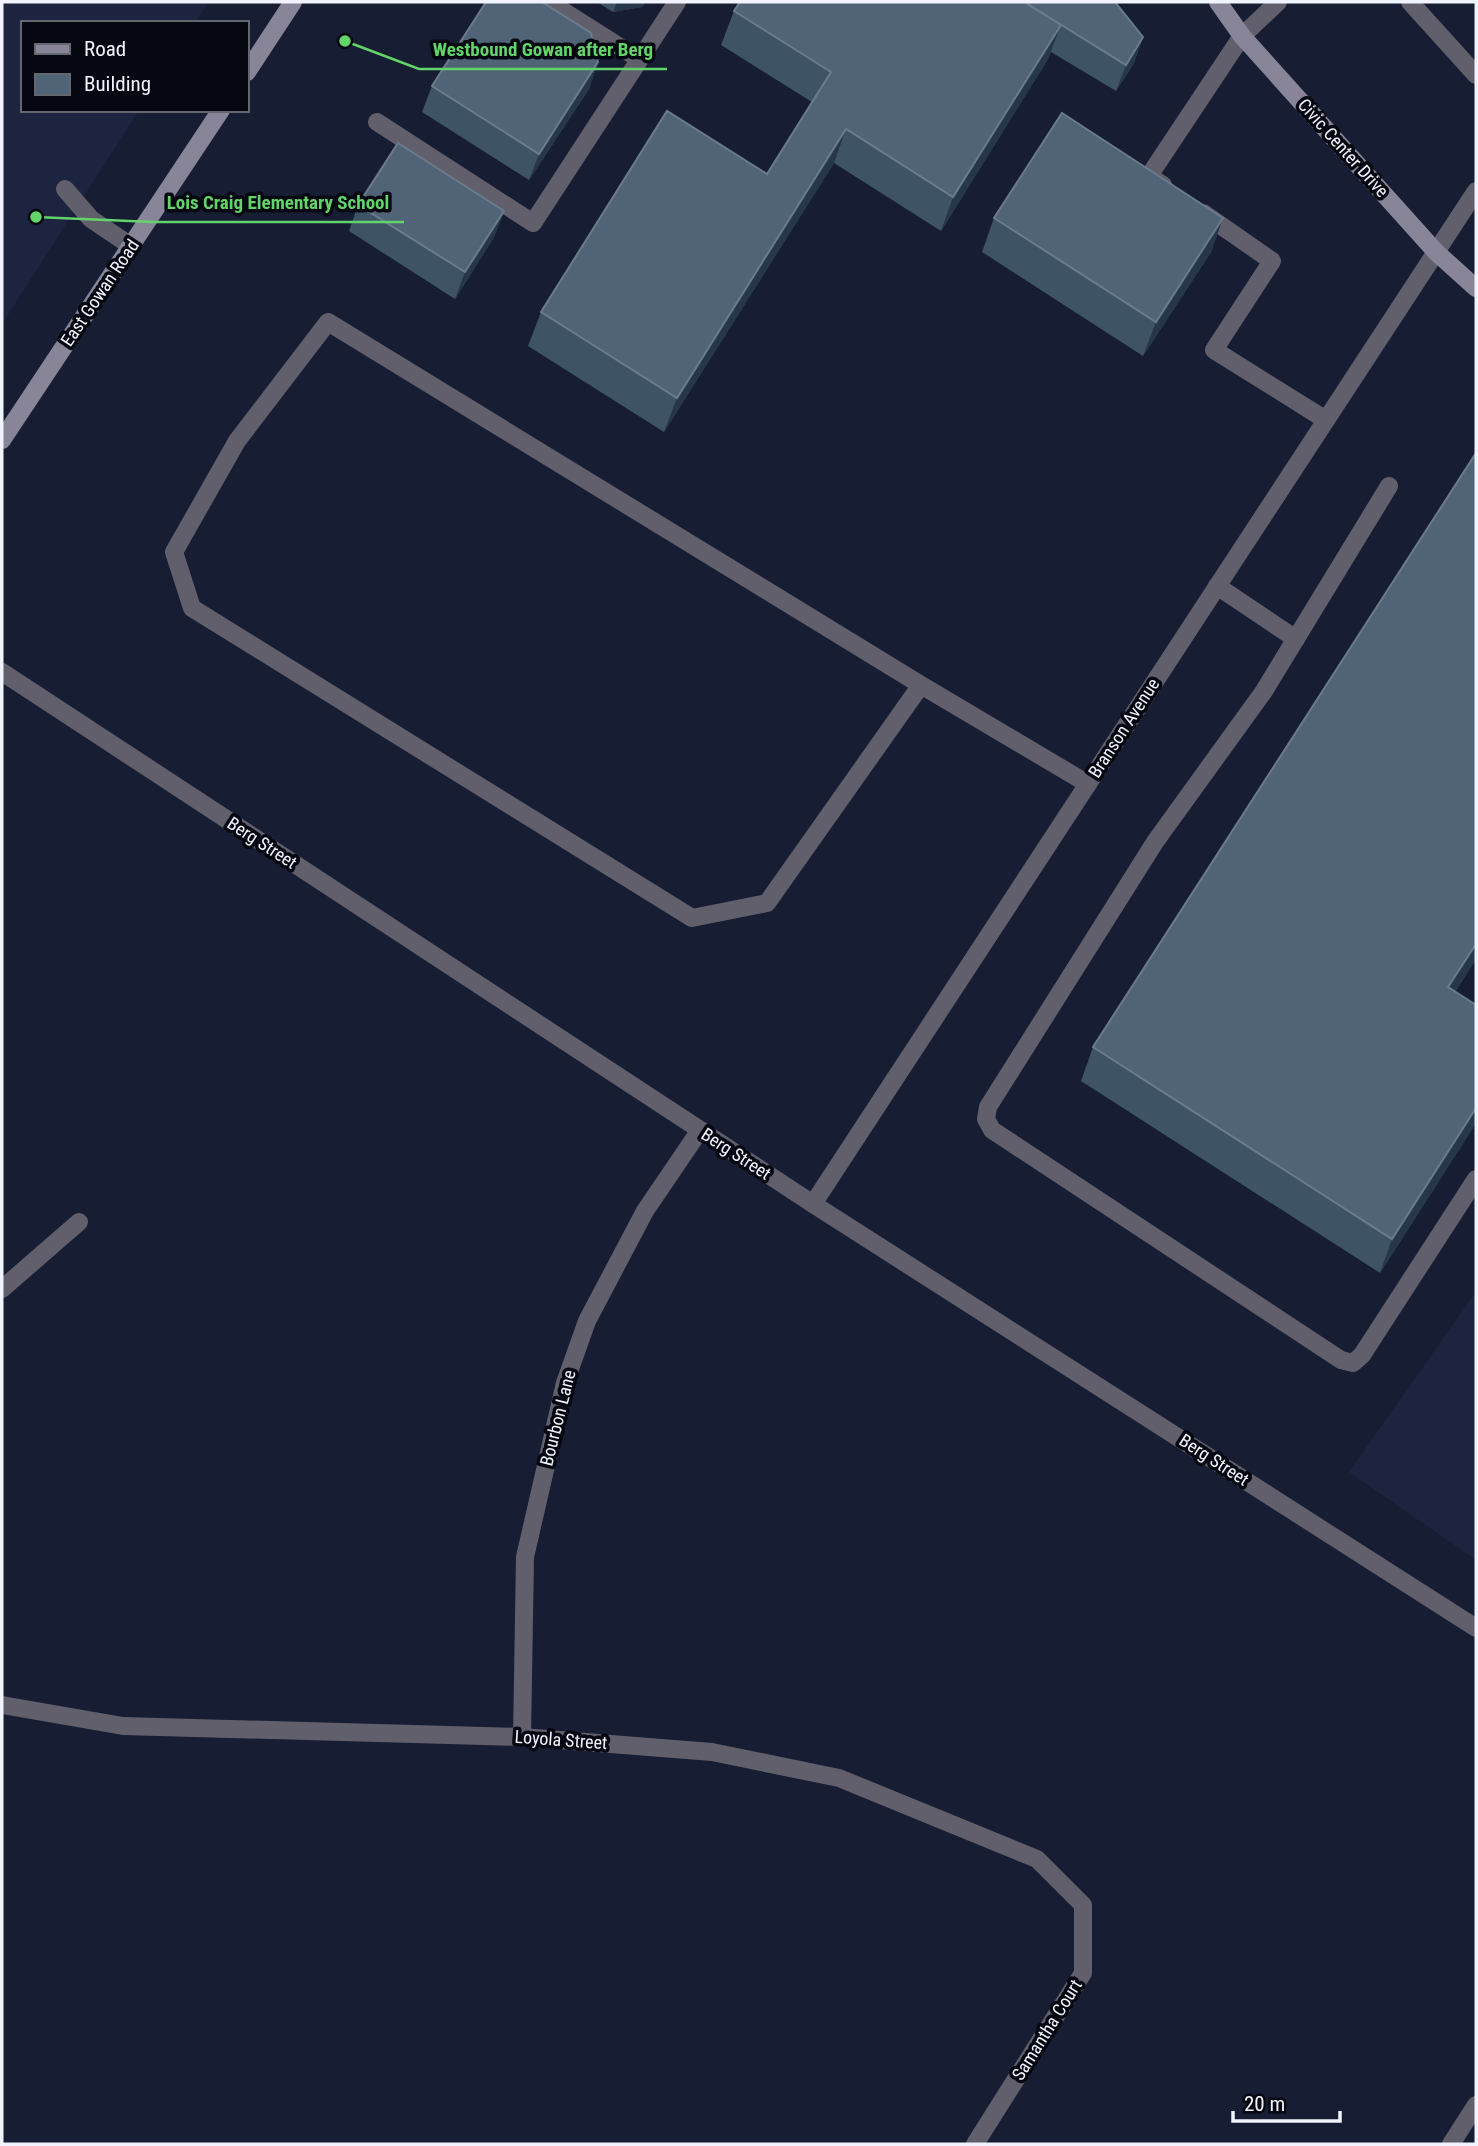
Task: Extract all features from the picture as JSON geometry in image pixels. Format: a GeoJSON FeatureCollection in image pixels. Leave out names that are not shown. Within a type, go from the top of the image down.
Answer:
{"type":"FeatureCollection","features":[{"type":"Feature","properties":{"kind":"street"},"geometry":{"type":"LineString","coordinates":[[248,70],[293,2]]}},
{"type":"Feature","properties":{"kind":"street"},"geometry":{"type":"LineString","coordinates":[[549,2],[639,60]]}},
{"type":"Feature","properties":{"kind":"street"},"geometry":{"type":"LineString","coordinates":[[377,122],[533,223],[677,2]]}},
{"type":"Feature","properties":{"kind":"street","name":"Civic Center Drive"},"geometry":{"type":"LineString","coordinates":[[1218,2],[1242,36],[1436,252],[1476,288]]}},
{"type":"Feature","properties":{"kind":"street"},"geometry":{"type":"LineString","coordinates":[[1278,2],[1242,36],[1149,176],[1272,261],[1214,350],[1326,420]]}},
{"type":"Feature","properties":{"kind":"street"},"geometry":{"type":"LineString","coordinates":[[1410,2],[1476,75]]}},
{"type":"Feature","properties":{"kind":"street","name":"East Gowan Road"},"geometry":{"type":"LineString","coordinates":[[2,440],[220,112]]}},
{"type":"Feature","properties":{"kind":"street"},"geometry":{"type":"LineString","coordinates":[[65,189],[91,219],[131,246]]}},
{"type":"Feature","properties":{"kind":"street","name":"Branson Avenue"},"geometry":{"type":"LineString","coordinates":[[813,1204],[1476,191]]}},
{"type":"Feature","properties":{"kind":"street"},"geometry":{"type":"LineString","coordinates":[[921,685],[767,903],[692,918],[192,608],[174,552],[237,441],[328,322],[921,685],[1088,784]]}},
{"type":"Feature","properties":{"kind":"street"},"geometry":{"type":"LineString","coordinates":[[1389,486],[1264,691],[1155,842],[988,1107],[986,1119],[992,1130],[1004,1138],[1341,1360],[1353,1363],[1362,1355],[1476,1179]]}},
{"type":"Feature","properties":{"kind":"street"},"geometry":{"type":"LineString","coordinates":[[1217,586],[1296,639]]}},
{"type":"Feature","properties":{"kind":"street","name":"Berg Street"},"geometry":{"type":"LineString","coordinates":[[2,672],[813,1204],[1476,1628]]}},
{"type":"Feature","properties":{"kind":"street","name":"Bourbon Lane"},"geometry":{"type":"LineString","coordinates":[[522,1737],[525,1557],[565,1382],[587,1321],[645,1210],[700,1130]]}},
{"type":"Feature","properties":{"kind":"street"},"geometry":{"type":"LineString","coordinates":[[2,1289],[79,1222]]}},
{"type":"Feature","properties":{"kind":"street","name":"Loyola Street"},"geometry":{"type":"LineString","coordinates":[[2,1705],[123,1726],[522,1737],[712,1752],[839,1778],[1037,1859],[1083,1905]]}},
{"type":"Feature","properties":{"kind":"street","name":"Samantha Court"},"geometry":{"type":"LineString","coordinates":[[975,2144],[1083,1973],[1083,1905]]}},
{"type":"Feature","properties":{"kind":"street"},"geometry":{"type":"LineString","coordinates":[[1451,2144],[1476,2105]]}},
{"type":"Feature","properties":{"kind":"shaded area"},"geometry":{"type":"Polygon","coordinates":[[[2,2],[209,2],[196,21],[21,21],[21,112],[138,112],[2,324],[2,2]]]}},
{"type":"Feature","properties":{"kind":"shaded area"},"geometry":{"type":"Polygon","coordinates":[[[1476,1292],[1476,1560],[1349,1472],[1476,1292]]]}},
{"type":"Feature","properties":{"kind":"building"},"geometry":{"type":"Polygon","coordinates":[[[486,2],[542,2],[591,33],[598,62],[539,154],[432,86],[486,2]]]}},
{"type":"Feature","properties":{"kind":"building"},"geometry":{"type":"Polygon","coordinates":[[[740,2],[1024,2],[1061,25],[953,197],[846,129],[677,398],[541,312],[667,111],[767,174],[831,72],[734,11],[740,2]]]}},
{"type":"Feature","properties":{"kind":"building"},"geometry":{"type":"Polygon","coordinates":[[[1027,2],[1115,2],[1143,37],[1126,65],[1027,2]]]}},
{"type":"Feature","properties":{"kind":"building"},"geometry":{"type":"Polygon","coordinates":[[[1062,113],[1223,218],[1156,322],[994,218],[1062,113]]]}},
{"type":"Feature","properties":{"kind":"building"},"geometry":{"type":"Polygon","coordinates":[[[398,143],[504,211],[465,272],[358,205],[398,143]]]}},
{"type":"Feature","properties":{"kind":"building"},"geometry":{"type":"Polygon","coordinates":[[[1476,453],[1476,944],[1448,987],[1476,1005],[1476,1108],[1392,1239],[1093,1047],[1476,453]]]}},
{"type":"Feature","properties":{"kind":"place","name":"Westbound Gowan after Berg"},"geometry":{"type":"Point","coordinates":[345,41]}},
{"type":"Feature","properties":{"kind":"place","name":"Lois Craig Elementary School"},"geometry":{"type":"Point","coordinates":[36,217]}}]}
